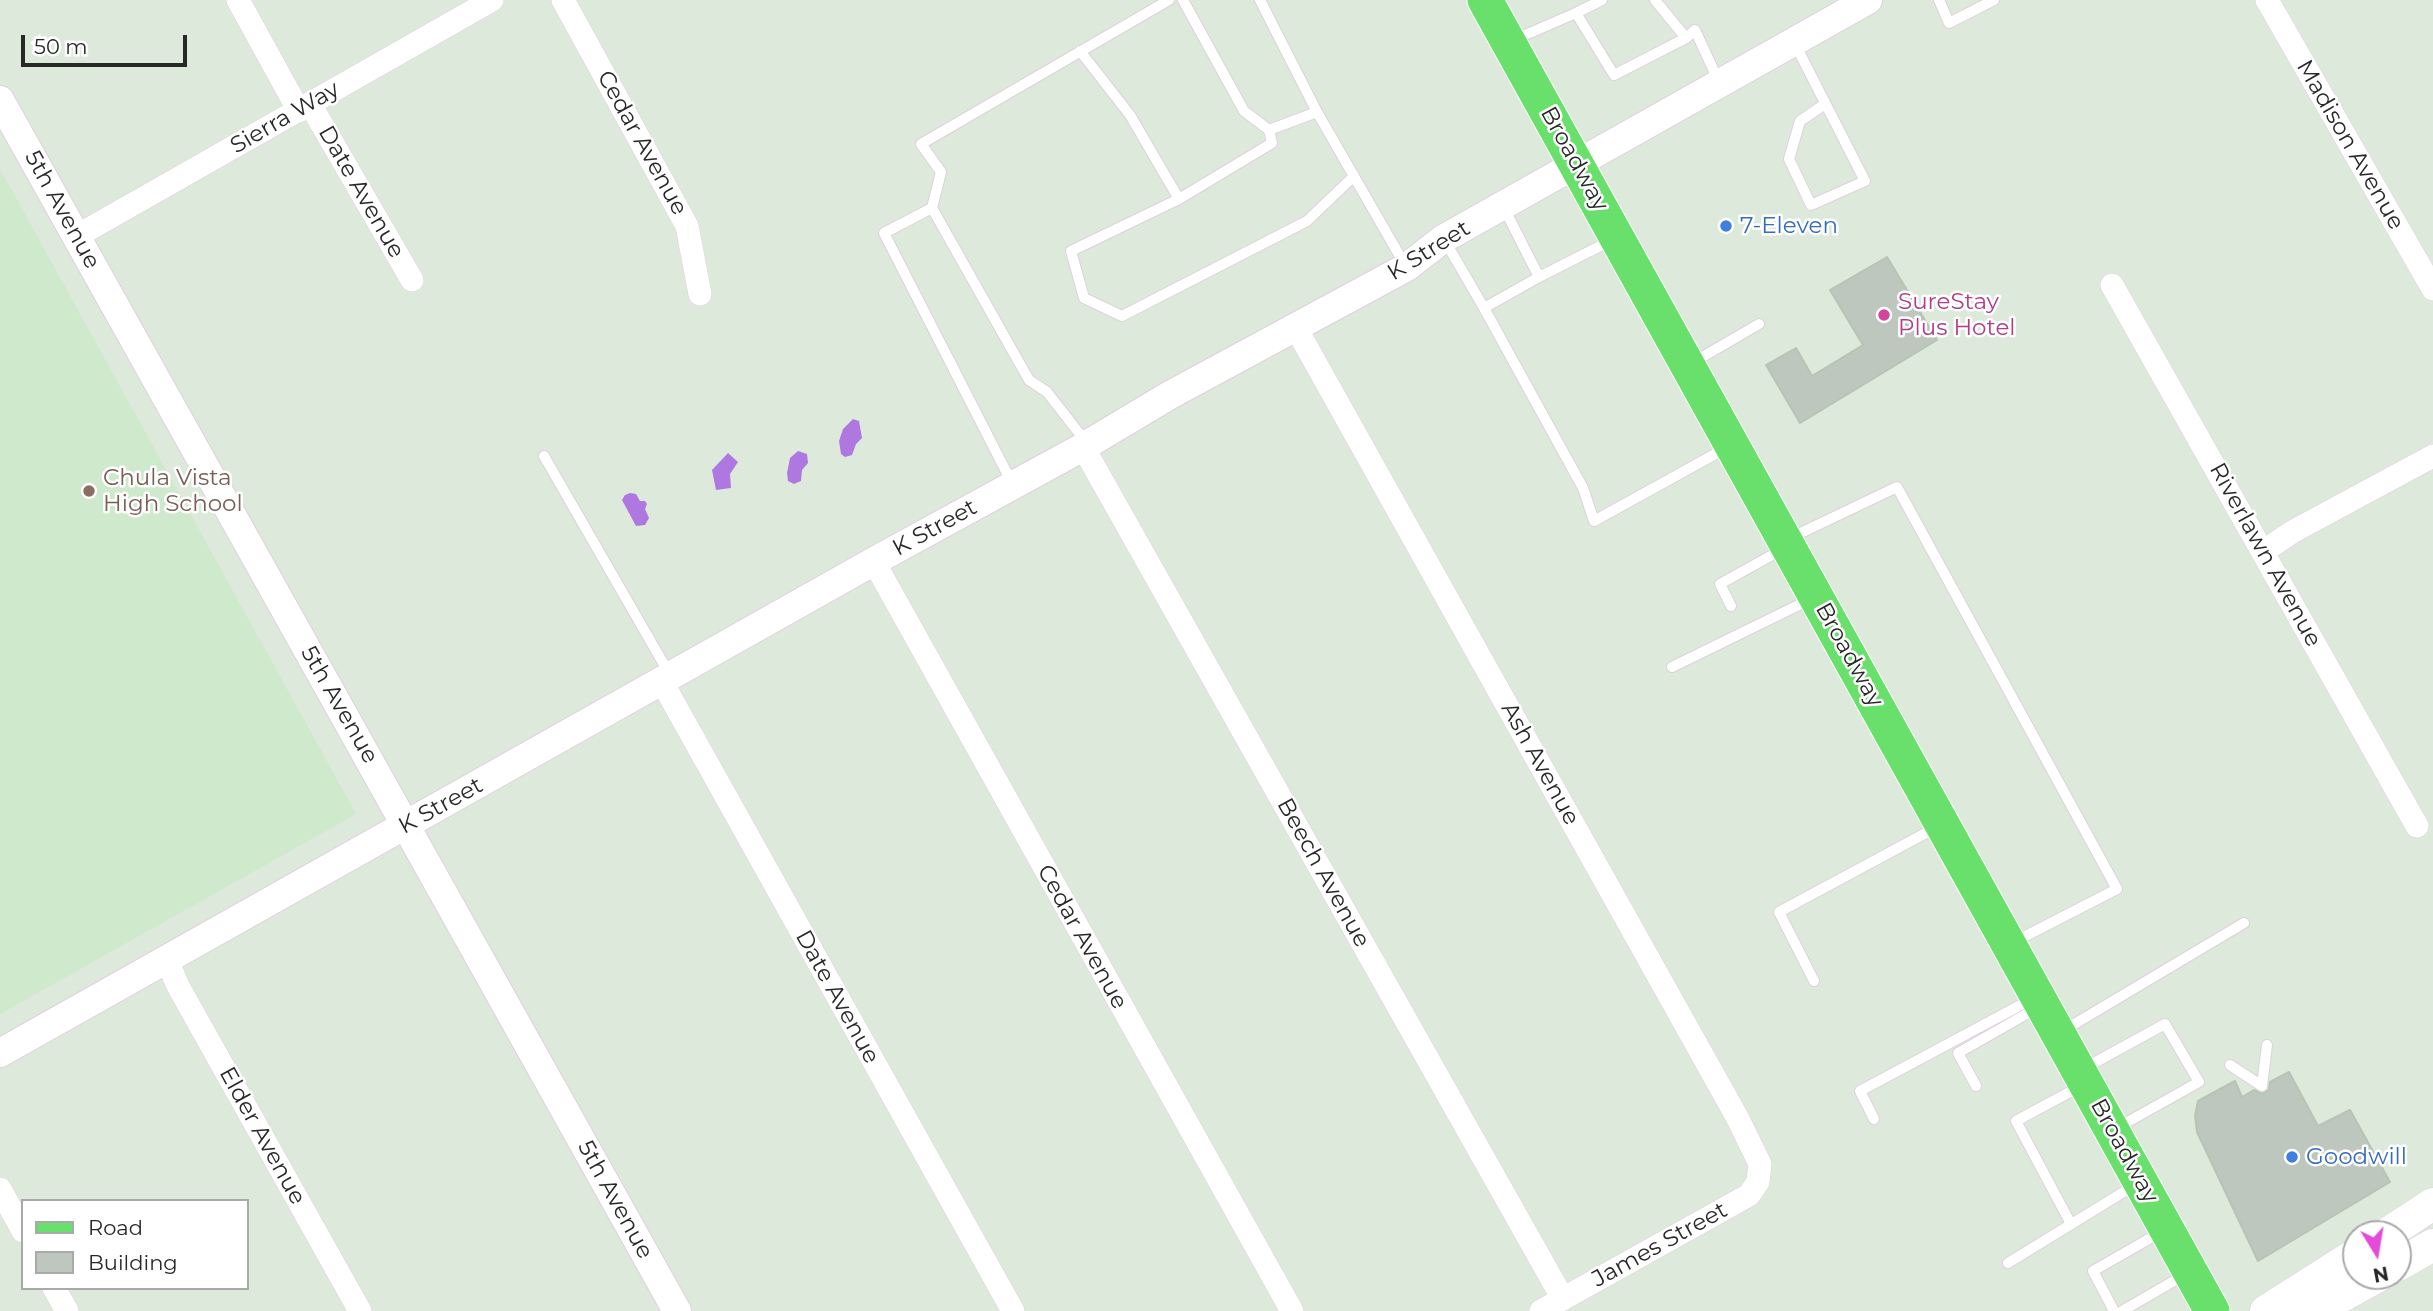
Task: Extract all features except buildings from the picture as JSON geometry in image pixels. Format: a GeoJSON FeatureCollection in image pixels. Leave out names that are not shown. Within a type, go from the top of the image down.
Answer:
{"type":"FeatureCollection","features":[{"type":"Feature","properties":{"kind":"main road","name":"Broadway"},"geometry":{"type":"LineString","coordinates":[[1485,0],[2212,1311]]}},
{"type":"Feature","properties":{"kind":"main road"},"geometry":{"type":"LineString","coordinates":[[2409,1220],[2433,1205]]}},
{"type":"Feature","properties":{"kind":"main road"},"geometry":{"type":"LineString","coordinates":[[2412,1257],[2433,1245]]}},
{"type":"Feature","properties":{"kind":"main road"},"geometry":{"type":"LineString","coordinates":[[2266,1311],[2342,1263]]}},
{"type":"Feature","properties":{"kind":"main road"},"geometry":{"type":"LineString","coordinates":[[2299,1311],[2346,1303],[2361,1290]]}},
{"type":"Feature","properties":{"kind":"street","name":"Date Avenue"},"geometry":{"type":"LineString","coordinates":[[238,0],[412,281]]}},
{"type":"Feature","properties":{"kind":"street","name":"Sierra Way"},"geometry":{"type":"LineString","coordinates":[[77,236],[492,0]]}},
{"type":"Feature","properties":{"kind":"street","name":"Cedar Avenue"},"geometry":{"type":"LineString","coordinates":[[563,0],[687,226],[700,294]]}},
{"type":"Feature","properties":{"kind":"street","name":"K Street"},"geometry":{"type":"LineString","coordinates":[[0,1053],[1085,446],[1170,395],[1407,267],[1443,239],[1868,0]]}},
{"type":"Feature","properties":{"kind":"street","name":"Madison Avenue"},"geometry":{"type":"LineString","coordinates":[[2267,0],[2433,289]]}},
{"type":"Feature","properties":{"kind":"street","name":"5th Avenue"},"geometry":{"type":"LineString","coordinates":[[0,100],[677,1311]]}},
{"type":"Feature","properties":{"kind":"street","name":"Riverlawn Avenue"},"geometry":{"type":"LineString","coordinates":[[2112,285],[2417,826]]}},
{"type":"Feature","properties":{"kind":"street","name":"Ash Avenue"},"geometry":{"type":"LineString","coordinates":[[1296,328],[1758,1156],[1761,1174],[1749,1195],[1742,1199]]}},
{"type":"Feature","properties":{"kind":"street","name":"Beech Avenue"},"geometry":{"type":"LineString","coordinates":[[1085,446],[1563,1299]]}},
{"type":"Feature","properties":{"kind":"street"},"geometry":{"type":"LineString","coordinates":[[2264,551],[2292,532],[2433,456]]}},
{"type":"Feature","properties":{"kind":"street","name":"Cedar Avenue"},"geometry":{"type":"LineString","coordinates":[[874,562],[1292,1311]]}},
{"type":"Feature","properties":{"kind":"street","name":"Date Avenue"},"geometry":{"type":"LineString","coordinates":[[667,679],[1013,1311]]}},
{"type":"Feature","properties":{"kind":"street","name":"Elder Avenue"},"geometry":{"type":"LineString","coordinates":[[167,960],[178,986],[360,1311]]}},
{"type":"Feature","properties":{"kind":"street"},"geometry":{"type":"LineString","coordinates":[[0,1189],[21,1227]]}},
{"type":"Feature","properties":{"kind":"street","name":"James Street"},"geometry":{"type":"LineString","coordinates":[[1541,1311],[1742,1199]]}},
{"type":"Feature","properties":{"kind":"street"},"geometry":{"type":"LineString","coordinates":[[55,1290],[67,1311]]}},
{"type":"Feature","properties":{"kind":"lane"},"geometry":{"type":"LineString","coordinates":[[1085,446],[1047,392],[1029,380],[932,208],[941,173],[920,144],[1169,0]]}},
{"type":"Feature","properties":{"kind":"lane"},"geometry":{"type":"LineString","coordinates":[[1183,0],[1244,111],[1269,130],[1272,143],[1179,199],[1071,251],[1084,298],[1122,316],[1307,221],[1354,176]]}},
{"type":"Feature","properties":{"kind":"lane"},"geometry":{"type":"LineString","coordinates":[[1261,0],[1317,112],[1407,267]]}},
{"type":"Feature","properties":{"kind":"lane"},"geometry":{"type":"LineString","coordinates":[[1509,42],[1602,0]]}},
{"type":"Feature","properties":{"kind":"lane"},"geometry":{"type":"LineString","coordinates":[[1655,0],[1686,38]]}},
{"type":"Feature","properties":{"kind":"lane"},"geometry":{"type":"LineString","coordinates":[[1939,0],[1949,23],[1994,0]]}},
{"type":"Feature","properties":{"kind":"lane"},"geometry":{"type":"LineString","coordinates":[[1576,13],[1614,75],[1686,38],[1695,30],[1720,84]]}},
{"type":"Feature","properties":{"kind":"lane"},"geometry":{"type":"LineString","coordinates":[[1794,42],[1865,181],[1811,205],[1789,159],[1800,121],[1825,104]]}},
{"type":"Feature","properties":{"kind":"lane"},"geometry":{"type":"LineString","coordinates":[[1080,51],[1130,115],[1179,199]]}},
{"type":"Feature","properties":{"kind":"lane"},"geometry":{"type":"LineString","coordinates":[[1269,130],[1317,112]]}},
{"type":"Feature","properties":{"kind":"lane"},"geometry":{"type":"LineString","coordinates":[[1503,206],[1539,277]]}},
{"type":"Feature","properties":{"kind":"lane"},"geometry":{"type":"LineString","coordinates":[[932,208],[884,233],[1013,485]]}},
{"type":"Feature","properties":{"kind":"lane"},"geometry":{"type":"LineString","coordinates":[[1484,308],[1617,237]]}},
{"type":"Feature","properties":{"kind":"lane"},"geometry":{"type":"LineString","coordinates":[[1443,239],[1583,488],[1594,521],[1732,445]]}},
{"type":"Feature","properties":{"kind":"lane"},"geometry":{"type":"LineString","coordinates":[[1689,365],[1759,324]]}},
{"type":"Feature","properties":{"kind":"lane"},"geometry":{"type":"LineString","coordinates":[[544,456],[667,679]]}},
{"type":"Feature","properties":{"kind":"lane"},"geometry":{"type":"LineString","coordinates":[[1731,606],[1720,584],[1787,543],[1897,487],[2117,888],[2009,945]]}},
{"type":"Feature","properties":{"kind":"lane"},"geometry":{"type":"LineString","coordinates":[[1672,667],[1816,596]]}},
{"type":"Feature","properties":{"kind":"lane"},"geometry":{"type":"LineString","coordinates":[[1814,981],[1779,912],[1943,824]]}},
{"type":"Feature","properties":{"kind":"lane"},"geometry":{"type":"LineString","coordinates":[[1874,1119],[1860,1091],[2244,923]]}},
{"type":"Feature","properties":{"kind":"lane"},"geometry":{"type":"LineString","coordinates":[[1976,1086],[1958,1053],[2046,1011]]}},
{"type":"Feature","properties":{"kind":"lane"},"geometry":{"type":"LineString","coordinates":[[2071,1224],[2017,1121],[2165,1024],[2199,1082],[2113,1130]]}},
{"type":"Feature","properties":{"kind":"lane"},"geometry":{"type":"LineString","coordinates":[[2230,1065],[2262,1086],[2267,1045]]}},
{"type":"Feature","properties":{"kind":"lane"},"geometry":{"type":"LineString","coordinates":[[2008,1263],[2141,1182]]}},
{"type":"Feature","properties":{"kind":"lane"},"geometry":{"type":"LineString","coordinates":[[2113,1311],[2093,1271],[2166,1229]]}},
{"type":"Feature","properties":{"kind":"lane"},"geometry":{"type":"LineString","coordinates":[[2125,1310],[2190,1271]]}},
{"type":"Feature","properties":{"kind":"shaded area","name":"Chula Vista High School"},"geometry":{"type":"Polygon","coordinates":[[[0,169],[356,814],[0,1014],[0,169]]]}},
{"type":"Feature","properties":{"kind":"shaded area"},"geometry":{"type":"Polygon","coordinates":[[[853,419],[859,421],[862,438],[856,444],[852,455],[845,457],[841,454],[839,441],[843,429],[853,419]]]}},
{"type":"Feature","properties":{"kind":"shaded area"},"geometry":{"type":"Polygon","coordinates":[[[798,451],[807,454],[808,463],[802,470],[801,481],[794,484],[788,481],[787,473],[790,458],[798,451]]]}},
{"type":"Feature","properties":{"kind":"shaded area"},"geometry":{"type":"Polygon","coordinates":[[[728,453],[738,462],[730,474],[731,488],[716,490],[712,470],[728,453]]]}},
{"type":"Feature","properties":{"kind":"shaded area"},"geometry":{"type":"Polygon","coordinates":[[[630,493],[636,494],[640,501],[647,504],[645,509],[649,518],[645,525],[636,526],[622,500],[630,493]]]}},
{"type":"Feature","properties":{"kind":"place","name":"7-Eleven"},"geometry":{"type":"Point","coordinates":[1726,226]}},
{"type":"Feature","properties":{"kind":"place","name":"SureStay Plus Hotel"},"geometry":{"type":"Point","coordinates":[1884,315]}},
{"type":"Feature","properties":{"kind":"place","name":"Chula Vista High School"},"geometry":{"type":"Point","coordinates":[89,491]}},
{"type":"Feature","properties":{"kind":"place","name":"Goodwill"},"geometry":{"type":"Point","coordinates":[2292,1157]}}]}
